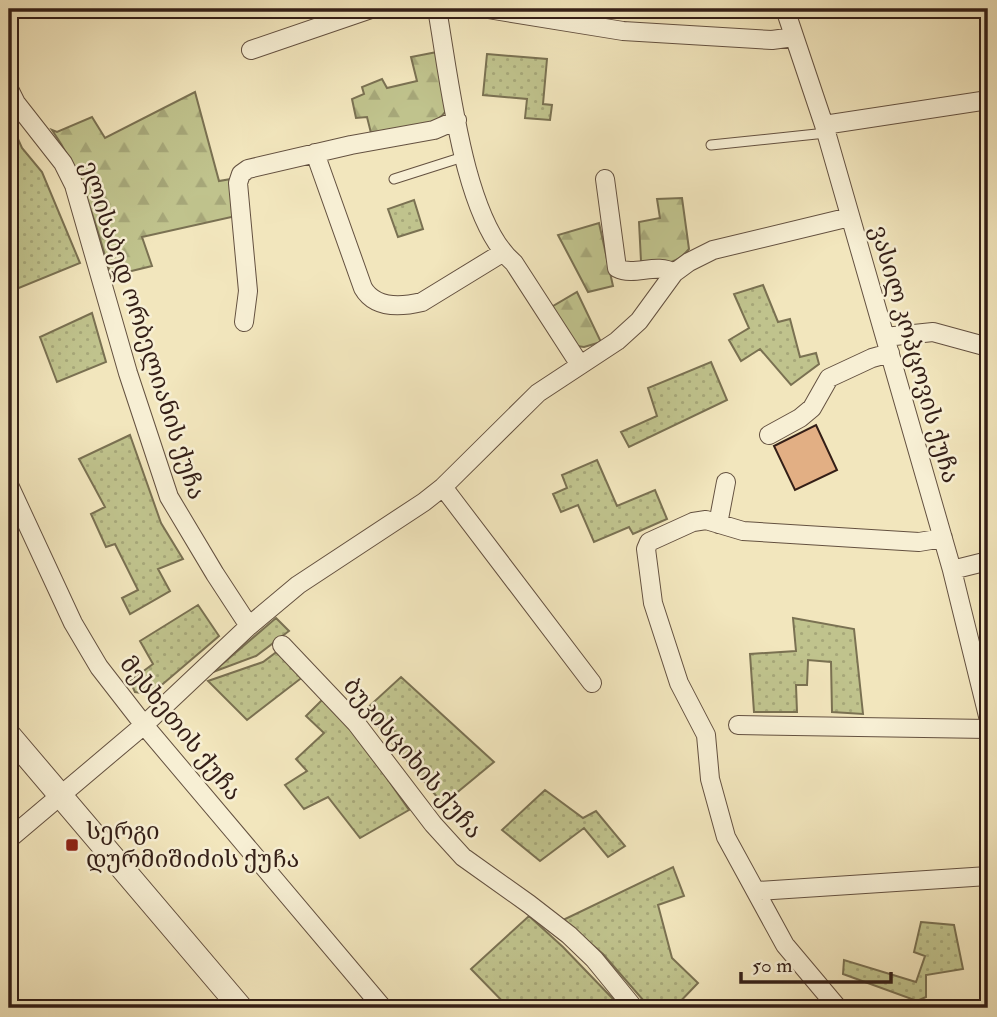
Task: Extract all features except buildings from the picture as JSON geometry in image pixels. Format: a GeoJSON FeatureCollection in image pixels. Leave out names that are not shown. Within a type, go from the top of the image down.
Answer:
{"type":"FeatureCollection","features":[{"type":"Feature","properties":{"kind":"street"},"geometry":{"type":"LineString","coordinates":[[251,50],[371,9]]}},
{"type":"Feature","properties":{"kind":"street"},"geometry":{"type":"LineString","coordinates":[[437,9],[463,157],[494,242],[514,263],[580,365]]}},
{"type":"Feature","properties":{"kind":"street"},"geometry":{"type":"LineString","coordinates":[[488,9],[634,32],[772,40],[794,37]]}},
{"type":"Feature","properties":{"kind":"street","name":"ვასილ კოპცოვის ქუჩა"},"geometry":{"type":"LineString","coordinates":[[785,9],[825,129],[943,538],[988,716]]}},
{"type":"Feature","properties":{"kind":"street","name":"ელისაბედ ორბელიანის ქუჩა"},"geometry":{"type":"LineString","coordinates":[[9,89],[16,103],[63,163],[74,185],[128,373],[169,497],[249,626]]}},
{"type":"Feature","properties":{"kind":"street"},"geometry":{"type":"LineString","coordinates":[[825,129],[988,100]]}},
{"type":"Feature","properties":{"kind":"street"},"geometry":{"type":"LineString","coordinates":[[244,322],[248,291],[238,183],[241,174],[248,169],[314,153],[435,130],[457,120]]}},
{"type":"Feature","properties":{"kind":"street"},"geometry":{"type":"LineString","coordinates":[[314,153],[363,288],[377,303],[408,305],[422,302],[502,253]]}},
{"type":"Feature","properties":{"kind":"street"},"geometry":{"type":"LineString","coordinates":[[606,179],[617,268],[629,271],[662,268],[674,273]]}},
{"type":"Feature","properties":{"kind":"street"},"geometry":{"type":"LineString","coordinates":[[9,839],[144,725],[249,626],[298,585],[424,502],[443,487],[520,408],[538,393],[617,341],[639,321],[674,273],[713,250],[850,217]]}},
{"type":"Feature","properties":{"kind":"street"},"geometry":{"type":"LineString","coordinates":[[769,435],[812,408],[829,378],[872,358],[887,345],[933,332],[988,347]]}},
{"type":"Feature","properties":{"kind":"street"},"geometry":{"type":"LineString","coordinates":[[718,524],[726,482]]}},
{"type":"Feature","properties":{"kind":"street","name":"მესხეთის ქუჩა"},"geometry":{"type":"LineString","coordinates":[[9,485],[73,623],[99,667],[144,725],[383,1008]]}},
{"type":"Feature","properties":{"kind":"street"},"geometry":{"type":"LineString","coordinates":[[443,487],[592,683]]}},
{"type":"Feature","properties":{"kind":"street"},"geometry":{"type":"LineString","coordinates":[[838,1008],[785,945],[726,837],[710,779],[706,735],[679,683],[653,603],[646,557],[649,542],[693,522],[706,520],[743,531],[919,542],[943,538]]}},
{"type":"Feature","properties":{"kind":"street"},"geometry":{"type":"LineString","coordinates":[[952,570],[988,561]]}},
{"type":"Feature","properties":{"kind":"street","name":"ბუკისციხის ქუჩა"},"geometry":{"type":"LineString","coordinates":[[282,645],[356,723],[433,824],[463,857],[569,935],[594,959],[634,1008]]}},
{"type":"Feature","properties":{"kind":"street"},"geometry":{"type":"LineString","coordinates":[[738,725],[988,729]]}},
{"type":"Feature","properties":{"kind":"street"},"geometry":{"type":"LineString","coordinates":[[9,735],[241,1008]]}},
{"type":"Feature","properties":{"kind":"street"},"geometry":{"type":"LineString","coordinates":[[757,891],[988,876]]}},
{"type":"Feature","properties":{"kind":"lane"},"geometry":{"type":"LineString","coordinates":[[711,145],[825,129]]}},
{"type":"Feature","properties":{"kind":"lane"},"geometry":{"type":"LineString","coordinates":[[394,178],[463,157]]}},
{"type":"Feature","properties":{"kind":"green space"},"geometry":{"type":"Polygon","coordinates":[[[437,52],[446,111],[440,118],[422,127],[372,137],[367,117],[356,118],[352,99],[364,94],[362,87],[382,79],[387,88],[417,81],[411,57],[437,52]]]}},
{"type":"Feature","properties":{"kind":"green space"},"geometry":{"type":"Polygon","coordinates":[[[487,54],[547,59],[543,104],[552,105],[550,120],[525,118],[527,99],[483,95],[487,54]]]}},
{"type":"Feature","properties":{"kind":"green space"},"geometry":{"type":"Polygon","coordinates":[[[195,92],[219,181],[231,179],[236,216],[142,237],[152,266],[111,276],[80,182],[52,130],[57,132],[92,117],[105,138],[195,92]]]}},
{"type":"Feature","properties":{"kind":"green space"},"geometry":{"type":"Polygon","coordinates":[[[9,119],[22,148],[42,172],[80,263],[9,292],[9,119]]]}},
{"type":"Feature","properties":{"kind":"green space"},"geometry":{"type":"Polygon","coordinates":[[[682,198],[689,249],[668,263],[641,261],[639,222],[660,218],[657,199],[682,198]]]}},
{"type":"Feature","properties":{"kind":"green space"},"geometry":{"type":"Polygon","coordinates":[[[414,200],[423,229],[398,237],[388,209],[414,200]]]}},
{"type":"Feature","properties":{"kind":"green space"},"geometry":{"type":"Polygon","coordinates":[[[599,223],[613,286],[588,292],[558,235],[599,223]]]}},
{"type":"Feature","properties":{"kind":"green space"},"geometry":{"type":"Polygon","coordinates":[[[763,285],[778,322],[790,319],[800,357],[816,353],[819,364],[791,385],[760,349],[741,361],[729,340],[749,328],[734,294],[763,285]]]}},
{"type":"Feature","properties":{"kind":"green space"},"geometry":{"type":"Polygon","coordinates":[[[577,292],[601,342],[584,347],[577,346],[548,309],[577,292]]]}},
{"type":"Feature","properties":{"kind":"green space"},"geometry":{"type":"Polygon","coordinates":[[[92,313],[106,362],[57,382],[40,337],[92,313]]]}},
{"type":"Feature","properties":{"kind":"green space"},"geometry":{"type":"Polygon","coordinates":[[[711,362],[727,400],[629,447],[621,432],[657,416],[648,388],[711,362]]]}},
{"type":"Feature","properties":{"kind":"green space"},"geometry":{"type":"Polygon","coordinates":[[[130,435],[161,523],[183,559],[158,569],[170,591],[130,614],[122,598],[138,590],[115,544],[106,547],[91,514],[105,507],[79,459],[130,435]]]}},
{"type":"Feature","properties":{"kind":"green space"},"geometry":{"type":"Polygon","coordinates":[[[597,460],[617,506],[655,490],[667,519],[633,534],[629,527],[594,542],[578,505],[561,512],[553,494],[567,488],[562,475],[597,460]]]}},
{"type":"Feature","properties":{"kind":"green space"},"geometry":{"type":"Polygon","coordinates":[[[198,605],[219,636],[157,689],[149,694],[135,692],[130,681],[153,664],[140,641],[198,605]]]}},
{"type":"Feature","properties":{"kind":"green space"},"geometry":{"type":"Polygon","coordinates":[[[276,618],[289,631],[256,656],[213,672],[276,618]]]}},
{"type":"Feature","properties":{"kind":"green space"},"geometry":{"type":"Polygon","coordinates":[[[793,618],[854,629],[863,714],[832,712],[831,662],[808,660],[807,685],[796,685],[797,712],[754,712],[750,654],[796,651],[793,618]]]}},
{"type":"Feature","properties":{"kind":"green space"},"geometry":{"type":"Polygon","coordinates":[[[279,650],[304,676],[247,720],[208,681],[263,662],[279,650]]]}},
{"type":"Feature","properties":{"kind":"green space"},"geometry":{"type":"Polygon","coordinates":[[[401,677],[494,762],[443,804],[365,710],[401,677]]]}},
{"type":"Feature","properties":{"kind":"green space"},"geometry":{"type":"Polygon","coordinates":[[[325,697],[362,742],[409,810],[360,838],[328,797],[304,809],[285,785],[307,771],[296,759],[324,733],[306,716],[325,697]]]}},
{"type":"Feature","properties":{"kind":"green space"},"geometry":{"type":"Polygon","coordinates":[[[545,790],[583,818],[596,811],[625,846],[608,857],[584,828],[540,861],[502,830],[545,790]]]}},
{"type":"Feature","properties":{"kind":"green space"},"geometry":{"type":"Polygon","coordinates":[[[673,867],[684,896],[658,905],[672,958],[698,983],[674,1008],[650,1008],[603,954],[563,920],[673,867]]]}},
{"type":"Feature","properties":{"kind":"green space"},"geometry":{"type":"Polygon","coordinates":[[[529,916],[615,1001],[607,1008],[509,1008],[471,969],[529,916]]]}},
{"type":"Feature","properties":{"kind":"green space"},"geometry":{"type":"Polygon","coordinates":[[[921,922],[954,925],[963,969],[926,975],[926,997],[917,1001],[843,974],[844,960],[916,982],[925,956],[914,952],[921,922]]]}},
{"type":"Feature","properties":{"kind":"place","name":"სერგი დურმიშიძის ქუჩა"},"geometry":{"type":"Point","coordinates":[72,845]}}]}
